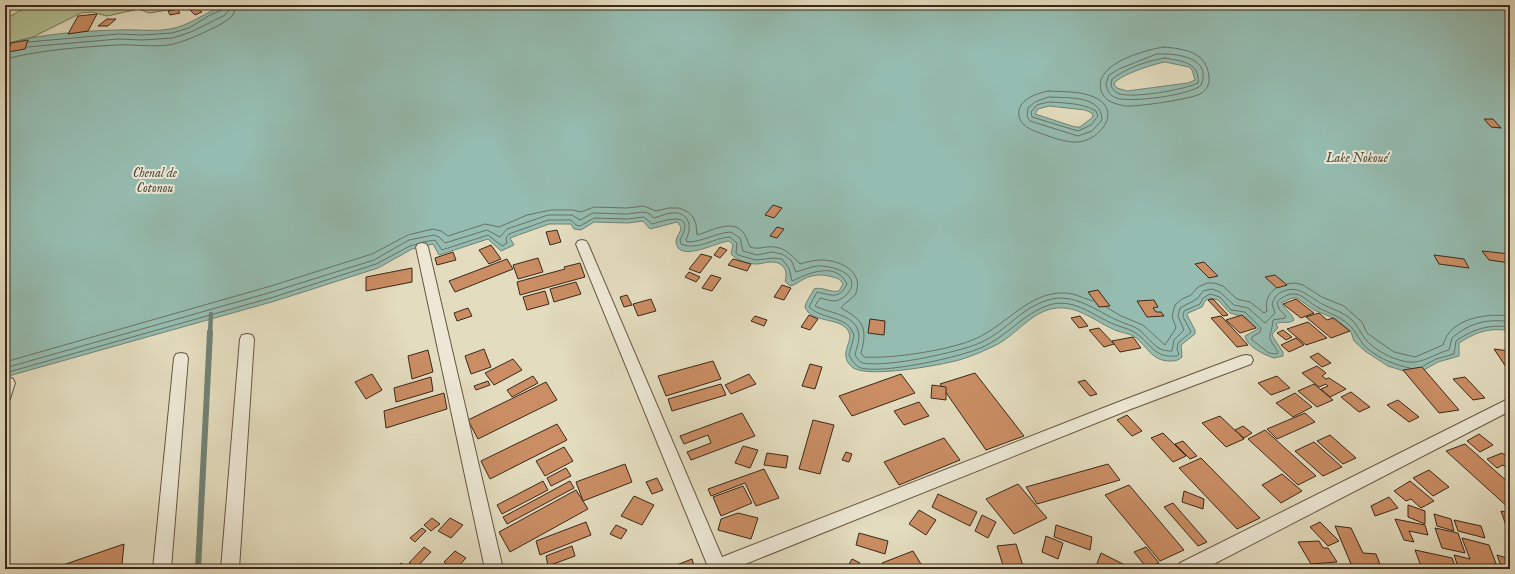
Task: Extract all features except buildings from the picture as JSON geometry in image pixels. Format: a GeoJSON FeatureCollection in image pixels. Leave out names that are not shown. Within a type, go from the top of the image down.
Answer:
{"type":"FeatureCollection","features":[{"type":"Feature","properties":{"kind":"street"},"geometry":{"type":"LineString","coordinates":[[582,244],[718,568],[1126,405],[1246,360]]}},
{"type":"Feature","properties":{"kind":"street"},"geometry":{"type":"LineString","coordinates":[[422,247],[494,569]]}},
{"type":"Feature","properties":{"kind":"street"},"geometry":{"type":"LineString","coordinates":[[230,569],[247,339]]}},
{"type":"Feature","properties":{"kind":"street"},"geometry":{"type":"LineString","coordinates":[[162,569],[181,358]]}},
{"type":"Feature","properties":{"kind":"street"},"geometry":{"type":"LineString","coordinates":[[1186,569],[1510,404]]}},
{"type":"Feature","properties":{"kind":"green space"},"geometry":{"type":"Polygon","coordinates":[[[36,5],[200,5],[149,13],[139,9],[107,16],[92,12],[81,13],[33,37],[5,44],[5,19],[23,9],[36,5]]]}},
{"type":"Feature","properties":{"kind":"water","name":"Lake Nokoué"},"geometry":{"type":"Polygon","coordinates":[[[226,5],[1510,5],[1510,331],[1490,330],[1477,333],[1459,343],[1459,356],[1438,362],[1422,371],[1415,373],[1388,366],[1365,351],[1354,341],[1351,332],[1336,319],[1314,310],[1297,298],[1292,298],[1281,303],[1294,320],[1276,324],[1278,328],[1272,334],[1283,352],[1283,356],[1274,358],[1257,350],[1246,340],[1245,336],[1258,329],[1245,317],[1230,313],[1218,300],[1210,298],[1205,301],[1202,307],[1188,313],[1187,315],[1195,330],[1195,334],[1181,345],[1182,357],[1176,360],[1168,361],[1157,358],[1135,337],[1108,327],[1073,309],[1057,308],[1040,313],[1033,317],[998,344],[979,353],[937,365],[904,370],[872,372],[852,367],[848,362],[846,352],[850,338],[847,329],[843,325],[813,316],[805,307],[814,289],[820,288],[839,291],[843,284],[838,279],[826,275],[814,275],[790,286],[785,281],[786,273],[784,267],[774,262],[754,264],[740,260],[731,254],[733,245],[729,241],[700,250],[684,251],[678,248],[676,242],[681,227],[677,222],[650,229],[643,221],[628,223],[594,222],[581,230],[574,229],[571,224],[549,224],[510,238],[514,245],[501,251],[488,239],[439,255],[433,244],[412,249],[378,268],[275,301],[5,377],[5,44],[46,35],[75,32],[170,29],[184,25],[226,5]],[[1165,62],[1128,74],[1114,84],[1117,88],[1127,91],[1188,83],[1195,80],[1192,70],[1189,67],[1165,62]],[[1049,106],[1038,109],[1035,114],[1075,127],[1080,127],[1093,117],[1092,113],[1085,110],[1049,106]]]}},
{"type":"Feature","properties":{"kind":"waterway"},"geometry":{"type":"LineString","coordinates":[[210,333],[211,314]]}},
{"type":"Feature","properties":{"kind":"waterway"},"geometry":{"type":"LineString","coordinates":[[198,569],[210,332]]}},
{"type":"Feature","properties":{"kind":"water label","name":"Chenal de Cotonou"},"geometry":{"type":"Point","coordinates":[155,180]}}]}
